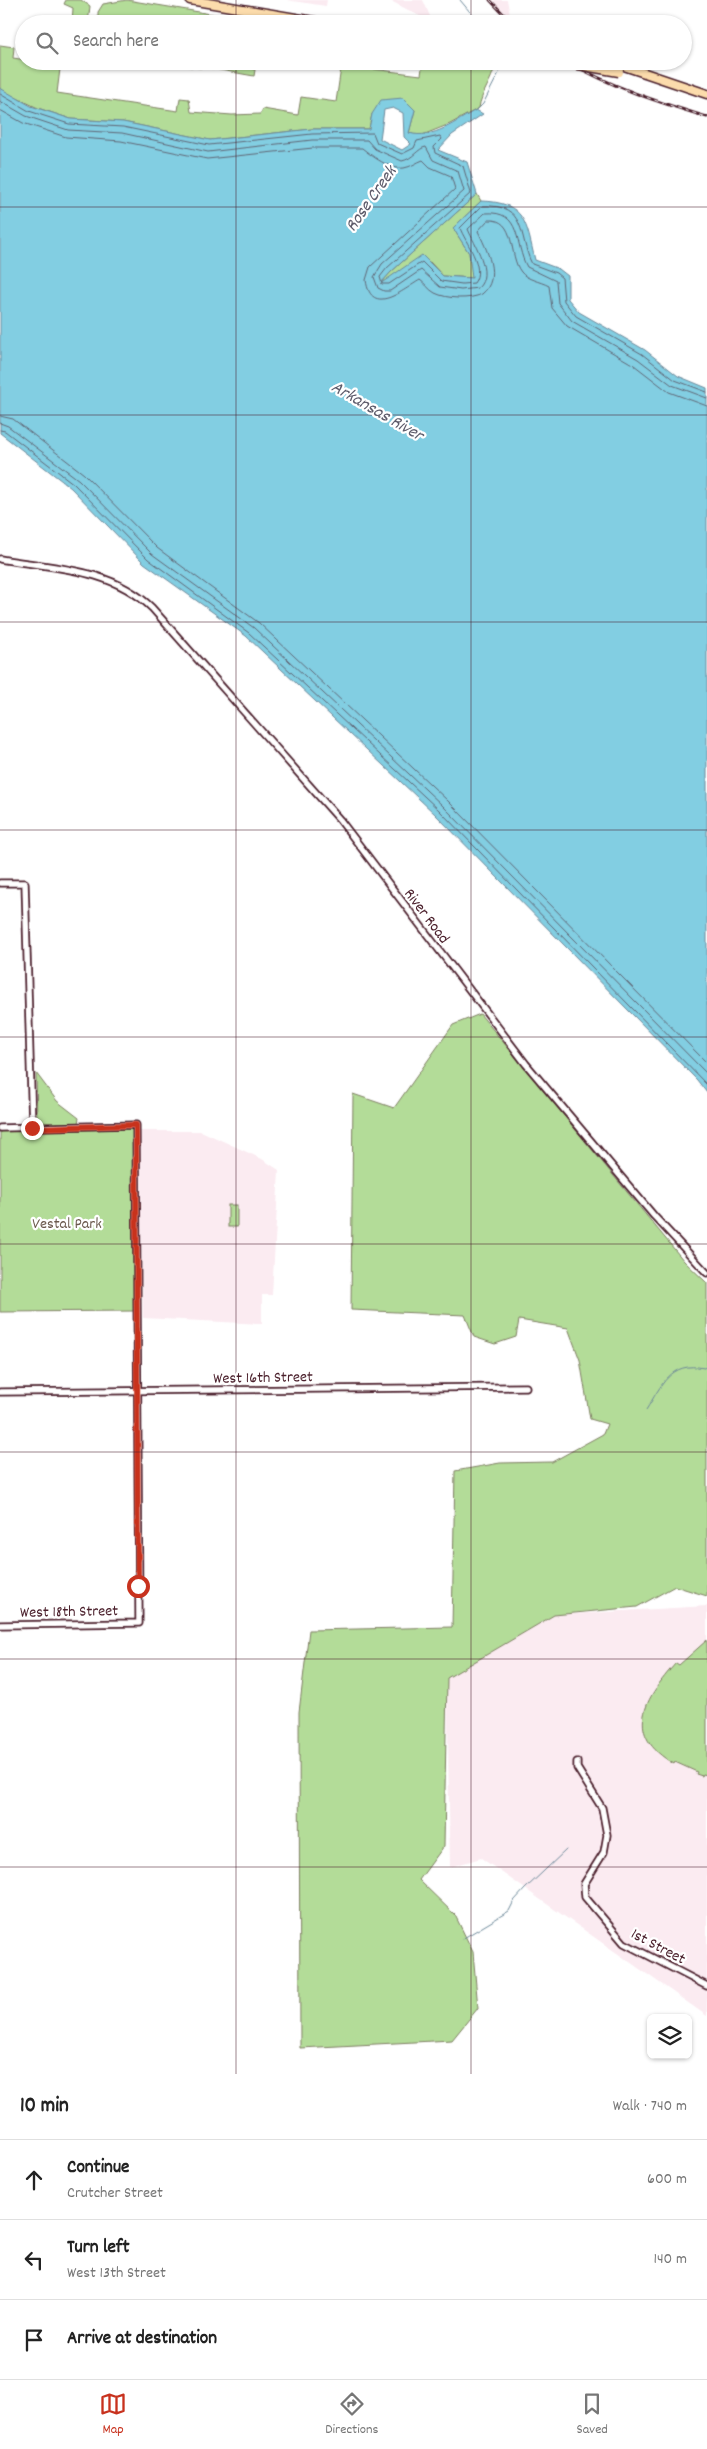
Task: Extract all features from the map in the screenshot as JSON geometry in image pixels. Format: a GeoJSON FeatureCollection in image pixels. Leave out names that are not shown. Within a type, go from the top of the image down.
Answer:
{"type":"FeatureCollection","features":[{"type":"Feature","properties":{"kind":"main road"},"geometry":{"type":"LineString","coordinates":[[190,0],[281,15]]}},
{"type":"Feature","properties":{"kind":"main road"},"geometry":{"type":"LineString","coordinates":[[632,70],[643,72],[707,94]]}},
{"type":"Feature","properties":{"kind":"street","name":"River Road"},"geometry":{"type":"LineString","coordinates":[[0,559],[96,575],[119,583],[140,596],[152,608],[340,820],[526,1064],[648,1209],[707,1273]]}},
{"type":"Feature","properties":{"kind":"street"},"geometry":{"type":"LineString","coordinates":[[0,883],[26,883],[32,1128]]}},
{"type":"Feature","properties":{"kind":"street"},"geometry":{"type":"LineString","coordinates":[[0,1128],[136,1125],[137,1391]]}},
{"type":"Feature","properties":{"kind":"street","name":"West 16th Street"},"geometry":{"type":"LineString","coordinates":[[0,1392],[526,1387]]}},
{"type":"Feature","properties":{"kind":"street","name":"West 18th Street"},"geometry":{"type":"LineString","coordinates":[[0,1625],[139,1623],[137,1391]]}},
{"type":"Feature","properties":{"kind":"street","name":"1st Street"},"geometry":{"type":"LineString","coordinates":[[577,1762],[577,1768],[602,1808],[607,1835],[604,1852],[584,1884],[585,1897],[624,1943],[707,1986]]}},
{"type":"Feature","properties":{"kind":"shaded area"},"geometry":{"type":"Polygon","coordinates":[[[286,0],[327,0],[326,6],[286,0]]]}},
{"type":"Feature","properties":{"kind":"shaded area"},"geometry":{"type":"Polygon","coordinates":[[[389,0],[423,0],[430,15],[418,15],[389,0]]]}},
{"type":"Feature","properties":{"kind":"shaded area"},"geometry":{"type":"Polygon","coordinates":[[[493,0],[507,0],[510,15],[507,15],[493,0]]]}},
{"type":"Feature","properties":{"kind":"shaded area"},"geometry":{"type":"Polygon","coordinates":[[[139,1131],[201,1131],[262,1159],[279,1170],[272,1295],[262,1295],[262,1324],[143,1318],[139,1131]]]}},
{"type":"Feature","properties":{"kind":"shaded area"},"geometry":{"type":"Polygon","coordinates":[[[707,1606],[707,2016],[481,1858],[450,1867],[447,1678],[554,1615],[707,1606]]]}},
{"type":"Feature","properties":{"kind":"green space"},"geometry":{"type":"Polygon","coordinates":[[[66,0],[81,0],[90,6],[89,15],[73,15],[73,8],[64,4],[66,0]]]}},
{"type":"Feature","properties":{"kind":"green space"},"geometry":{"type":"Polygon","coordinates":[[[127,0],[217,15],[98,15],[103,4],[127,0]]]}},
{"type":"Feature","properties":{"kind":"green space"},"geometry":{"type":"Polygon","coordinates":[[[0,45],[14,47],[15,70],[60,70],[57,93],[178,111],[180,98],[189,99],[191,112],[232,115],[260,114],[263,109],[298,115],[301,97],[336,102],[341,70],[380,70],[421,75],[422,70],[494,70],[479,108],[450,124],[420,136],[409,133],[415,110],[403,98],[372,114],[369,129],[312,129],[210,140],[123,122],[71,119],[38,108],[0,90],[0,45]]]}},
{"type":"Feature","properties":{"kind":"green space"},"geometry":{"type":"Polygon","coordinates":[[[220,70],[255,70],[254,76],[220,70]]]}},
{"type":"Feature","properties":{"kind":"green space"},"geometry":{"type":"Polygon","coordinates":[[[477,194],[481,201],[453,228],[469,253],[473,278],[443,276],[430,262],[378,286],[391,272],[477,194]]]}},
{"type":"Feature","properties":{"kind":"green space"},"geometry":{"type":"Polygon","coordinates":[[[480,1014],[684,1261],[707,1283],[707,1596],[675,1586],[637,1607],[554,1615],[447,1678],[444,1846],[419,1880],[455,1915],[473,1952],[478,2008],[452,2040],[300,2048],[299,1712],[309,1630],[452,1627],[455,1471],[500,1463],[552,1462],[603,1434],[607,1424],[590,1419],[580,1360],[568,1328],[519,1320],[516,1337],[495,1344],[474,1337],[465,1315],[351,1310],[353,1094],[394,1108],[453,1025],[480,1014]]]}},
{"type":"Feature","properties":{"kind":"green space"},"geometry":{"type":"Polygon","coordinates":[[[36,1073],[57,1101],[79,1118],[78,1123],[39,1124],[37,1122],[36,1073]]]}},
{"type":"Feature","properties":{"kind":"green space","name":"Vestal Park"},"geometry":{"type":"Polygon","coordinates":[[[131,1128],[133,1132],[134,1311],[0,1312],[0,1131],[131,1128]]]}},
{"type":"Feature","properties":{"kind":"green space"},"geometry":{"type":"Polygon","coordinates":[[[228,1205],[237,1205],[237,1227],[228,1227],[228,1205]]]}},
{"type":"Feature","properties":{"kind":"green space"},"geometry":{"type":"Polygon","coordinates":[[[707,1640],[707,1775],[703,1774],[702,1776],[675,1762],[674,1764],[658,1753],[648,1741],[644,1728],[644,1716],[648,1703],[665,1676],[676,1663],[679,1665],[707,1640]]]}},
{"type":"Feature","properties":{"kind":"water","name":"Arkansas River"},"geometry":{"type":"Polygon","coordinates":[[[0,88],[31,106],[71,119],[123,122],[210,140],[312,129],[369,129],[372,114],[381,100],[403,98],[415,110],[409,133],[427,134],[435,132],[476,110],[483,114],[452,135],[438,150],[467,162],[477,194],[380,284],[422,255],[443,276],[472,278],[469,253],[453,228],[481,201],[507,205],[522,217],[526,225],[535,260],[559,269],[568,276],[568,299],[579,312],[645,350],[678,376],[707,388],[707,1093],[697,1080],[435,814],[246,636],[144,563],[71,488],[0,433],[0,88]],[[393,108],[384,110],[380,139],[402,150],[411,144],[404,137],[403,113],[393,108]]]}},
{"type":"Feature","properties":{"kind":"waterway","name":"Rose Creek"},"geometry":{"type":"LineString","coordinates":[[460,0],[472,15]]}},
{"type":"Feature","properties":{"kind":"waterway","name":"Rose Creek"},"geometry":{"type":"LineString","coordinates":[[477,110],[483,104],[500,70]]}},
{"type":"Feature","properties":{"kind":"waterway"},"geometry":{"type":"LineString","coordinates":[[646,1410],[668,1377],[683,1368],[704,1368],[707,1366]]}},
{"type":"Feature","properties":{"kind":"waterway"},"geometry":{"type":"LineString","coordinates":[[462,1939],[509,1911],[514,1901],[525,1889],[566,1850]]}},
{"type":"Feature","properties":{"kind":"railway"},"geometry":{"type":"LineString","coordinates":[[490,0],[504,15]]}},
{"type":"Feature","properties":{"kind":"railway"},"geometry":{"type":"LineString","coordinates":[[584,70],[653,100],[707,117]]}},
{"type":"Feature","properties":{"kind":"route"},"geometry":{"type":"LineString","coordinates":[[32,1128],[136,1125],[138,1586]]}}]}
